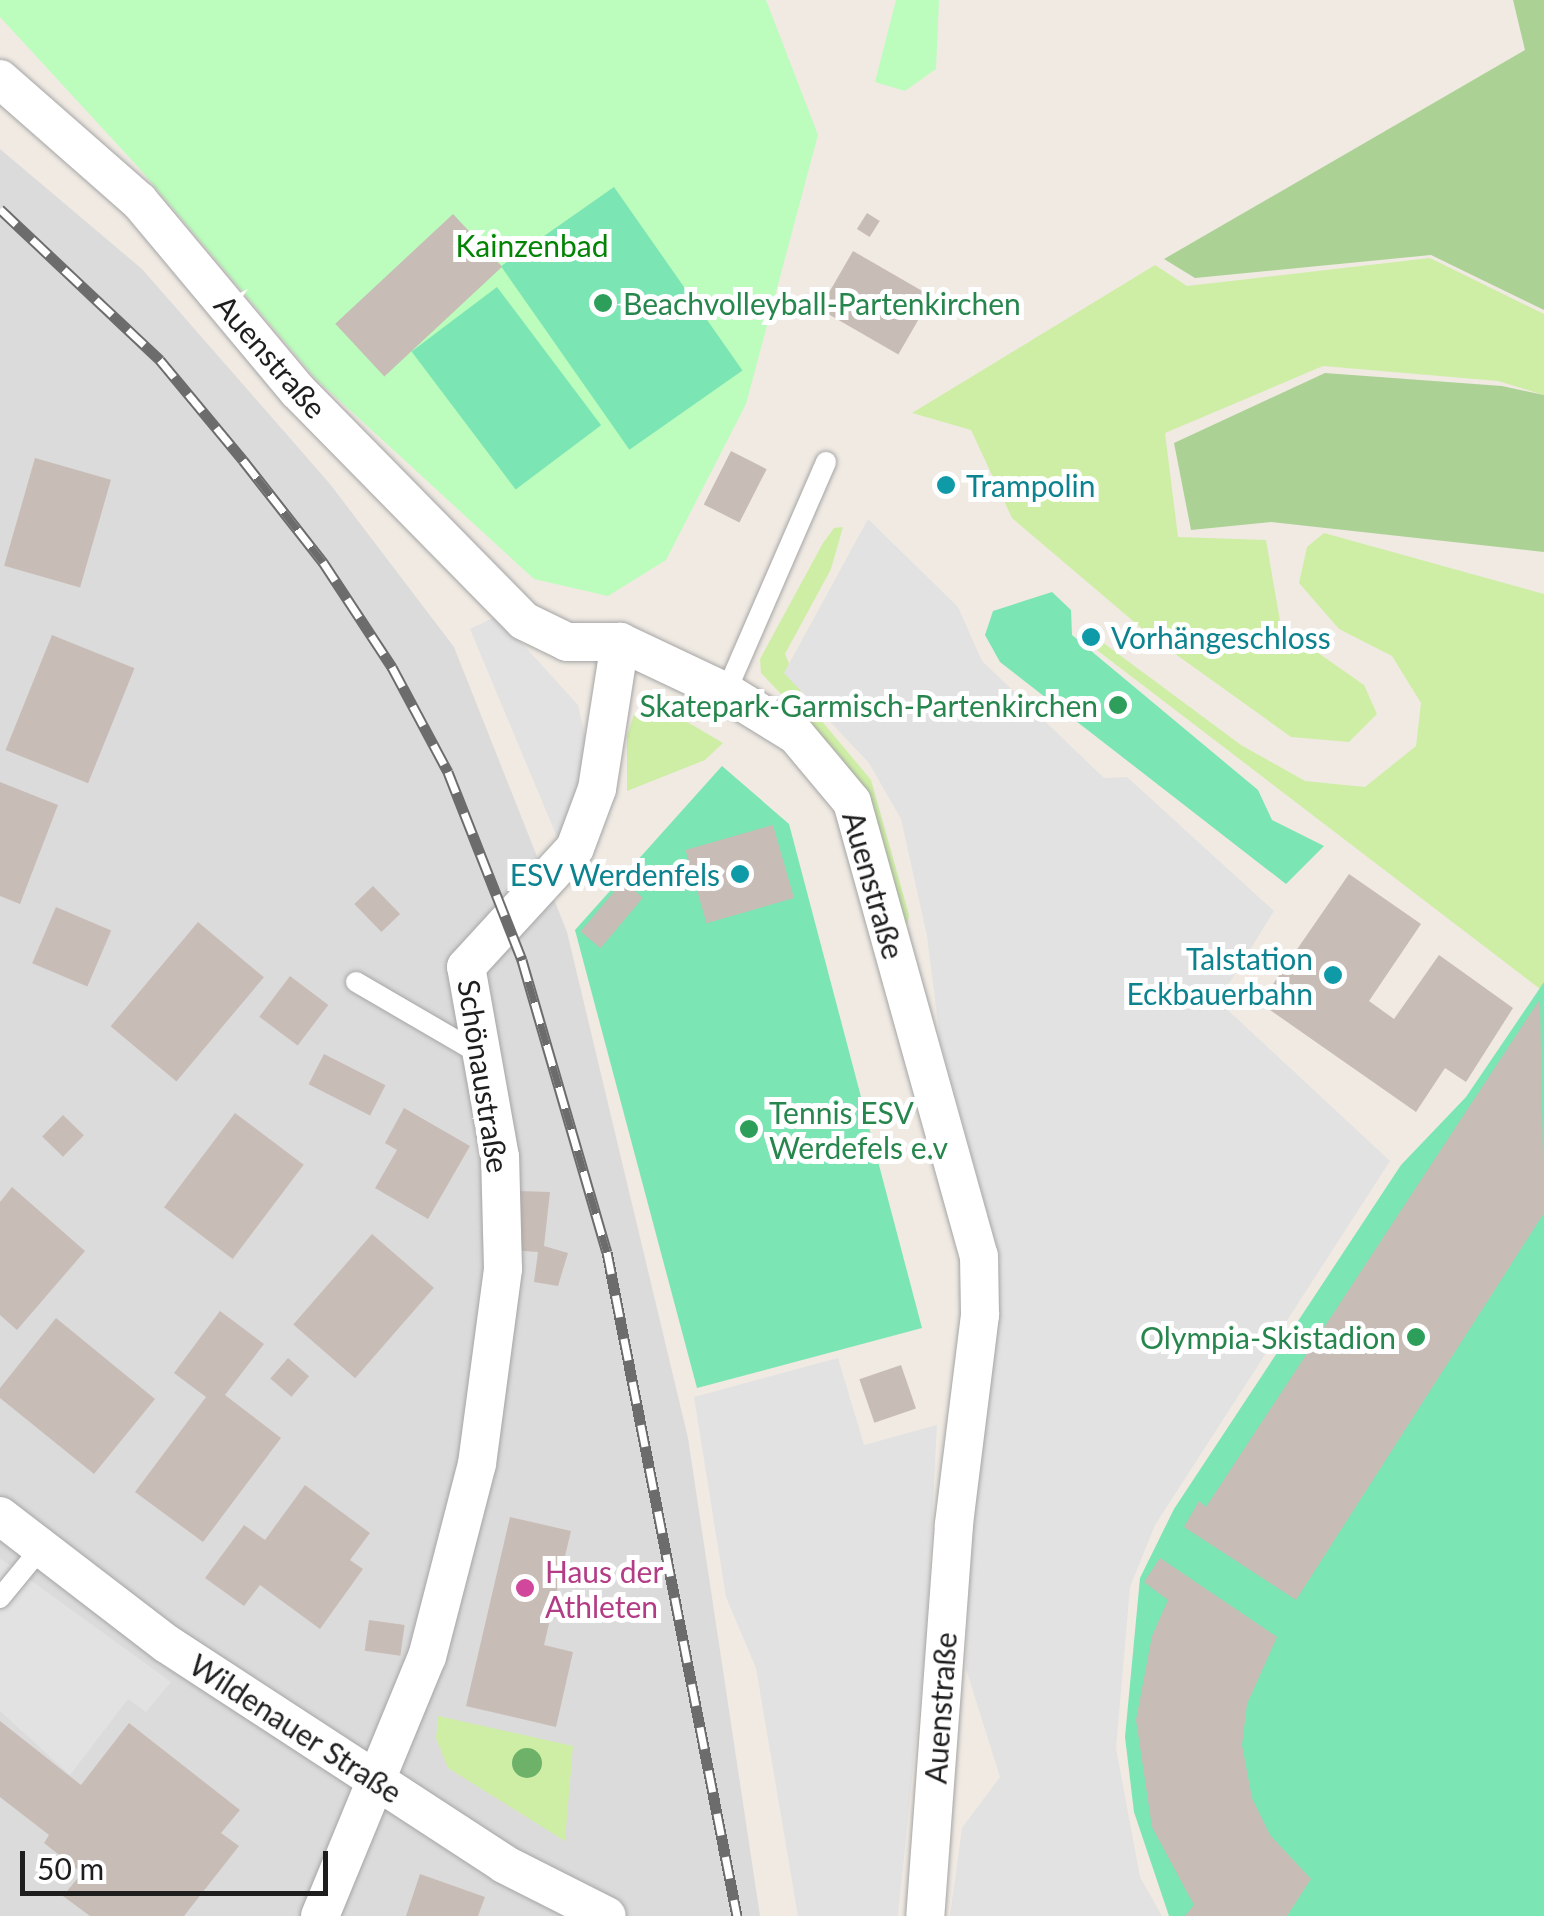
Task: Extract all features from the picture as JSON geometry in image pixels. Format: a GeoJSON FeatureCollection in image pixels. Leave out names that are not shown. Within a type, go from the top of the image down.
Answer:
{"type":"FeatureCollection","features":[{"type":"Feature","properties":{"kind":"street","name":"Auenstraße"},"geometry":{"type":"LineString","coordinates":[[0,79],[139,201],[298,391],[524,621],[567,642],[620,642],[726,692],[796,735],[852,802],[978,1256],[980,1315],[932,1676],[925,1916]]}},
{"type":"Feature","properties":{"kind":"street","name":"Schönaustraße"},"geometry":{"type":"LineString","coordinates":[[320,1916],[427,1657],[477,1464],[502,1269],[500,1157],[478,1053],[466,967],[575,848],[598,788],[620,642]]}},
{"type":"Feature","properties":{"kind":"street","name":"Wildenauer Straße"},"geometry":{"type":"LineString","coordinates":[[0,1516],[168,1644],[504,1864],[608,1916]]}},
{"type":"Feature","properties":{"kind":"lane"},"geometry":{"type":"LineString","coordinates":[[726,692],[826,462]]}},
{"type":"Feature","properties":{"kind":"lane"},"geometry":{"type":"LineString","coordinates":[[356,982],[478,1053]]}},
{"type":"Feature","properties":{"kind":"lane"},"geometry":{"type":"LineString","coordinates":[[0,1598],[41,1548]]}},
{"type":"Feature","properties":{"kind":"shaded area"},"geometry":{"type":"Polygon","coordinates":[[[0,149],[142,269],[330,484],[454,647],[567,932],[688,1438],[760,1916],[0,1916],[0,149]]]}},
{"type":"Feature","properties":{"kind":"shaded area"},"geometry":{"type":"Polygon","coordinates":[[[868,519],[958,607],[982,661],[1104,778],[1127,777],[1274,911],[1218,1001],[1390,1161],[1155,1525],[1130,1587],[1116,1748],[1140,1877],[1162,1916],[950,1916],[962,1828],[1000,1777],[966,1669],[969,1571],[1000,1258],[940,1040],[927,936],[901,819],[869,763],[784,673],[868,519]]]}},
{"type":"Feature","properties":{"kind":"shaded area"},"geometry":{"type":"Polygon","coordinates":[[[497,616],[578,705],[591,763],[576,821],[557,837],[470,629],[497,616]]]}},
{"type":"Feature","properties":{"kind":"shaded area"},"geometry":{"type":"Polygon","coordinates":[[[838,1358],[864,1445],[937,1425],[926,1641],[898,1916],[798,1916],[756,1668],[726,1597],[694,1397],[838,1358]]]}},
{"type":"Feature","properties":{"kind":"shaded area"},"geometry":{"type":"Polygon","coordinates":[[[0,1558],[171,1682],[146,1712],[128,1699],[70,1775],[0,1711],[0,1558]]]}},
{"type":"Feature","properties":{"kind":"green space","name":"Kainzenbad"},"geometry":{"type":"Polygon","coordinates":[[[0,0],[766,0],[818,135],[746,404],[666,560],[608,596],[534,579],[316,379],[139,168],[0,17],[0,0]]]}},
{"type":"Feature","properties":{"kind":"green space"},"geometry":{"type":"Polygon","coordinates":[[[896,0],[939,0],[936,69],[905,91],[875,82],[896,0]]]}},
{"type":"Feature","properties":{"kind":"green space"},"geometry":{"type":"Polygon","coordinates":[[[1513,0],[1544,0],[1544,310],[1431,255],[1195,278],[1164,259],[1525,50],[1513,0]]]}},
{"type":"Feature","properties":{"kind":"green space"},"geometry":{"type":"Polygon","coordinates":[[[614,187],[742,370],[629,450],[501,266],[614,187]]]}},
{"type":"Feature","properties":{"kind":"green space"},"geometry":{"type":"Polygon","coordinates":[[[1430,258],[1544,314],[1544,395],[1498,381],[1323,366],[1165,433],[1178,537],[1266,540],[1281,627],[1364,685],[1377,714],[1349,742],[1291,737],[1153,638],[1012,518],[971,430],[912,413],[1155,265],[1187,286],[1430,258]]]}},
{"type":"Feature","properties":{"kind":"green space"},"geometry":{"type":"Polygon","coordinates":[[[497,287],[601,425],[516,490],[412,351],[497,287]]]}},
{"type":"Feature","properties":{"kind":"green space"},"geometry":{"type":"Polygon","coordinates":[[[1325,373],[1502,386],[1544,395],[1544,552],[1271,522],[1191,530],[1174,443],[1325,373]]]}},
{"type":"Feature","properties":{"kind":"green space"},"geometry":{"type":"Polygon","coordinates":[[[843,527],[831,569],[785,654],[805,701],[871,780],[909,915],[906,931],[866,793],[840,756],[761,673],[760,659],[823,543],[834,528],[843,527]]]}},
{"type":"Feature","properties":{"kind":"green space"},"geometry":{"type":"Polygon","coordinates":[[[1324,533],[1544,594],[1544,992],[1085,641],[1090,633],[1241,745],[1305,781],[1365,787],[1416,746],[1421,703],[1392,656],[1339,629],[1299,583],[1307,547],[1324,533]]]}},
{"type":"Feature","properties":{"kind":"green space"},"geometry":{"type":"Polygon","coordinates":[[[1052,592],[1071,610],[1072,635],[1258,790],[1272,820],[1324,846],[1286,884],[1000,662],[985,635],[993,611],[1052,592]]]}},
{"type":"Feature","properties":{"kind":"green space"},"geometry":{"type":"Polygon","coordinates":[[[646,708],[667,710],[723,743],[705,760],[627,791],[627,736],[634,714],[646,708]]]}},
{"type":"Feature","properties":{"kind":"green space","name":"Tennis ESV Werdefels e.v"},"geometry":{"type":"Polygon","coordinates":[[[722,766],[789,824],[922,1328],[697,1388],[575,930],[722,766]]]}},
{"type":"Feature","properties":{"kind":"green space","name":"Olympia-Skistadion"},"geometry":{"type":"Polygon","coordinates":[[[1544,982],[1544,1916],[1169,1916],[1134,1812],[1125,1737],[1140,1578],[1174,1509],[1401,1165],[1466,1097],[1544,982]]]}},
{"type":"Feature","properties":{"kind":"green space"},"geometry":{"type":"Polygon","coordinates":[[[438,1716],[573,1746],[565,1841],[448,1768],[436,1738],[438,1716]]]}},
{"type":"Feature","properties":{"kind":"building"},"geometry":{"type":"Polygon","coordinates":[[[867,213],[880,221],[870,237],[857,229],[867,213]]]}},
{"type":"Feature","properties":{"kind":"building"},"geometry":{"type":"Polygon","coordinates":[[[453,214],[502,267],[384,376],[335,324],[453,214]]]}},
{"type":"Feature","properties":{"kind":"building"},"geometry":{"type":"Polygon","coordinates":[[[853,251],[932,296],[898,355],[820,309],[853,251]]]}},
{"type":"Feature","properties":{"kind":"building"},"geometry":{"type":"Polygon","coordinates":[[[731,451],[767,469],[739,523],[704,504],[731,451]]]}},
{"type":"Feature","properties":{"kind":"building"},"geometry":{"type":"Polygon","coordinates":[[[35,458],[111,480],[80,587],[4,566],[35,458]]]}},
{"type":"Feature","properties":{"kind":"building"},"geometry":{"type":"Polygon","coordinates":[[[52,635],[135,668],[88,783],[6,750],[52,635]]]}},
{"type":"Feature","properties":{"kind":"building"},"geometry":{"type":"Polygon","coordinates":[[[0,782],[58,805],[20,904],[0,896],[0,782]]]}},
{"type":"Feature","properties":{"kind":"building","name":"ESV Werdenfels"},"geometry":{"type":"Polygon","coordinates":[[[773,825],[794,898],[706,923],[686,850],[773,825]]]}},
{"type":"Feature","properties":{"kind":"building","name":"Talstation Eckbauerbahn"},"geometry":{"type":"Polygon","coordinates":[[[1349,874],[1421,924],[1369,1001],[1394,1019],[1439,955],[1513,1008],[1466,1082],[1445,1068],[1416,1112],[1260,1003],[1349,874]]]}},
{"type":"Feature","properties":{"kind":"building"},"geometry":{"type":"Polygon","coordinates":[[[623,881],[643,898],[600,948],[581,932],[623,881]]]}},
{"type":"Feature","properties":{"kind":"building"},"geometry":{"type":"Polygon","coordinates":[[[373,886],[400,914],[381,932],[354,904],[373,886]]]}},
{"type":"Feature","properties":{"kind":"building"},"geometry":{"type":"Polygon","coordinates":[[[56,907],[111,930],[87,987],[32,963],[56,907]]]}},
{"type":"Feature","properties":{"kind":"building"},"geometry":{"type":"Polygon","coordinates":[[[198,922],[264,977],[176,1081],[111,1026],[198,922]]]}},
{"type":"Feature","properties":{"kind":"building"},"geometry":{"type":"Polygon","coordinates":[[[290,976],[328,1005],[298,1046],[259,1017],[290,976]]]}},
{"type":"Feature","properties":{"kind":"building"},"geometry":{"type":"Polygon","coordinates":[[[1540,999],[1544,1213],[1296,1600],[1184,1527],[1199,1501],[1206,1507],[1540,999]]]}},
{"type":"Feature","properties":{"kind":"building"},"geometry":{"type":"Polygon","coordinates":[[[324,1054],[385,1085],[370,1116],[309,1084],[324,1054]]]}},
{"type":"Feature","properties":{"kind":"building"},"geometry":{"type":"Polygon","coordinates":[[[404,1108],[470,1146],[428,1219],[375,1188],[397,1150],[385,1143],[404,1108]]]}},
{"type":"Feature","properties":{"kind":"building"},"geometry":{"type":"Polygon","coordinates":[[[235,1113],[304,1165],[233,1259],[164,1207],[235,1113]]]}},
{"type":"Feature","properties":{"kind":"building"},"geometry":{"type":"Polygon","coordinates":[[[63,1115],[84,1135],[63,1157],[42,1137],[63,1115]]]}},
{"type":"Feature","properties":{"kind":"building"},"geometry":{"type":"Polygon","coordinates":[[[12,1187],[85,1251],[17,1330],[0,1315],[0,1202],[12,1187]]]}},
{"type":"Feature","properties":{"kind":"building"},"geometry":{"type":"Polygon","coordinates":[[[519,1191],[550,1192],[544,1246],[568,1253],[558,1286],[534,1282],[538,1252],[510,1250],[519,1191]]]}},
{"type":"Feature","properties":{"kind":"building"},"geometry":{"type":"Polygon","coordinates":[[[372,1234],[434,1288],[355,1378],[293,1325],[372,1234]]]}},
{"type":"Feature","properties":{"kind":"building"},"geometry":{"type":"Polygon","coordinates":[[[220,1311],[264,1344],[225,1395],[281,1438],[203,1542],[135,1492],[206,1397],[174,1373],[220,1311]]]}},
{"type":"Feature","properties":{"kind":"building"},"geometry":{"type":"Polygon","coordinates":[[[56,1318],[155,1399],[94,1474],[0,1398],[0,1388],[56,1318]]]}},
{"type":"Feature","properties":{"kind":"building"},"geometry":{"type":"Polygon","coordinates":[[[288,1358],[309,1376],[291,1397],[270,1378],[288,1358]]]}},
{"type":"Feature","properties":{"kind":"building"},"geometry":{"type":"Polygon","coordinates":[[[901,1365],[916,1408],[874,1423],[859,1379],[901,1365]]]}},
{"type":"Feature","properties":{"kind":"building"},"geometry":{"type":"Polygon","coordinates":[[[305,1485],[370,1533],[350,1560],[363,1569],[320,1629],[260,1585],[244,1606],[205,1578],[244,1525],[265,1540],[305,1485]]]}},
{"type":"Feature","properties":{"kind":"building","name":"Haus der Athleten"},"geometry":{"type":"Polygon","coordinates":[[[510,1517],[571,1531],[544,1645],[573,1652],[556,1727],[466,1706],[510,1517]]]}},
{"type":"Feature","properties":{"kind":"building"},"geometry":{"type":"Polygon","coordinates":[[[1160,1558],[1277,1637],[1247,1704],[1242,1745],[1252,1798],[1270,1835],[1311,1879],[1287,1916],[1185,1916],[1194,1905],[1152,1827],[1136,1720],[1152,1636],[1168,1600],[1144,1582],[1160,1558]]]}},
{"type":"Feature","properties":{"kind":"building"},"geometry":{"type":"Polygon","coordinates":[[[369,1620],[405,1625],[400,1656],[365,1651],[369,1620]]]}},
{"type":"Feature","properties":{"kind":"building"},"geometry":{"type":"Polygon","coordinates":[[[0,1721],[81,1785],[129,1723],[240,1810],[221,1833],[239,1846],[184,1916],[90,1916],[63,1896],[82,1873],[44,1843],[49,1835],[0,1797],[0,1721]]]}},
{"type":"Feature","properties":{"kind":"building"},"geometry":{"type":"Polygon","coordinates":[[[420,1874],[485,1897],[478,1916],[406,1916],[420,1874]]]}},
{"type":"Feature","properties":{"kind":"railway"},"geometry":{"type":"LineString","coordinates":[[0,209],[160,360],[243,460],[323,562],[392,667],[448,772],[522,960],[607,1252],[737,1916]]}},
{"type":"Feature","properties":{"kind":"place","name":"Beachvolleyball-Partenkirchen"},"geometry":{"type":"Point","coordinates":[603,303]}},
{"type":"Feature","properties":{"kind":"place","name":"Trampolin"},"geometry":{"type":"Point","coordinates":[946,485]}},
{"type":"Feature","properties":{"kind":"place","name":"Vorhängeschloss"},"geometry":{"type":"Point","coordinates":[1091,637]}},
{"type":"Feature","properties":{"kind":"place","name":"Skatepark-Garmisch-Partenkirchen"},"geometry":{"type":"Point","coordinates":[1118,705]}},
{"type":"Feature","properties":{"kind":"place","name":"ESV Werdenfels"},"geometry":{"type":"Point","coordinates":[740,874]}},
{"type":"Feature","properties":{"kind":"place","name":"Talstation Eckbauerbahn"},"geometry":{"type":"Point","coordinates":[1333,975]}},
{"type":"Feature","properties":{"kind":"place","name":"Tennis ESV Werdefels e.v"},"geometry":{"type":"Point","coordinates":[749,1129]}},
{"type":"Feature","properties":{"kind":"place","name":"Olympia-Skistadion"},"geometry":{"type":"Point","coordinates":[1416,1337]}},
{"type":"Feature","properties":{"kind":"place","name":"Haus der Athleten"},"geometry":{"type":"Point","coordinates":[525,1588]}}]}
